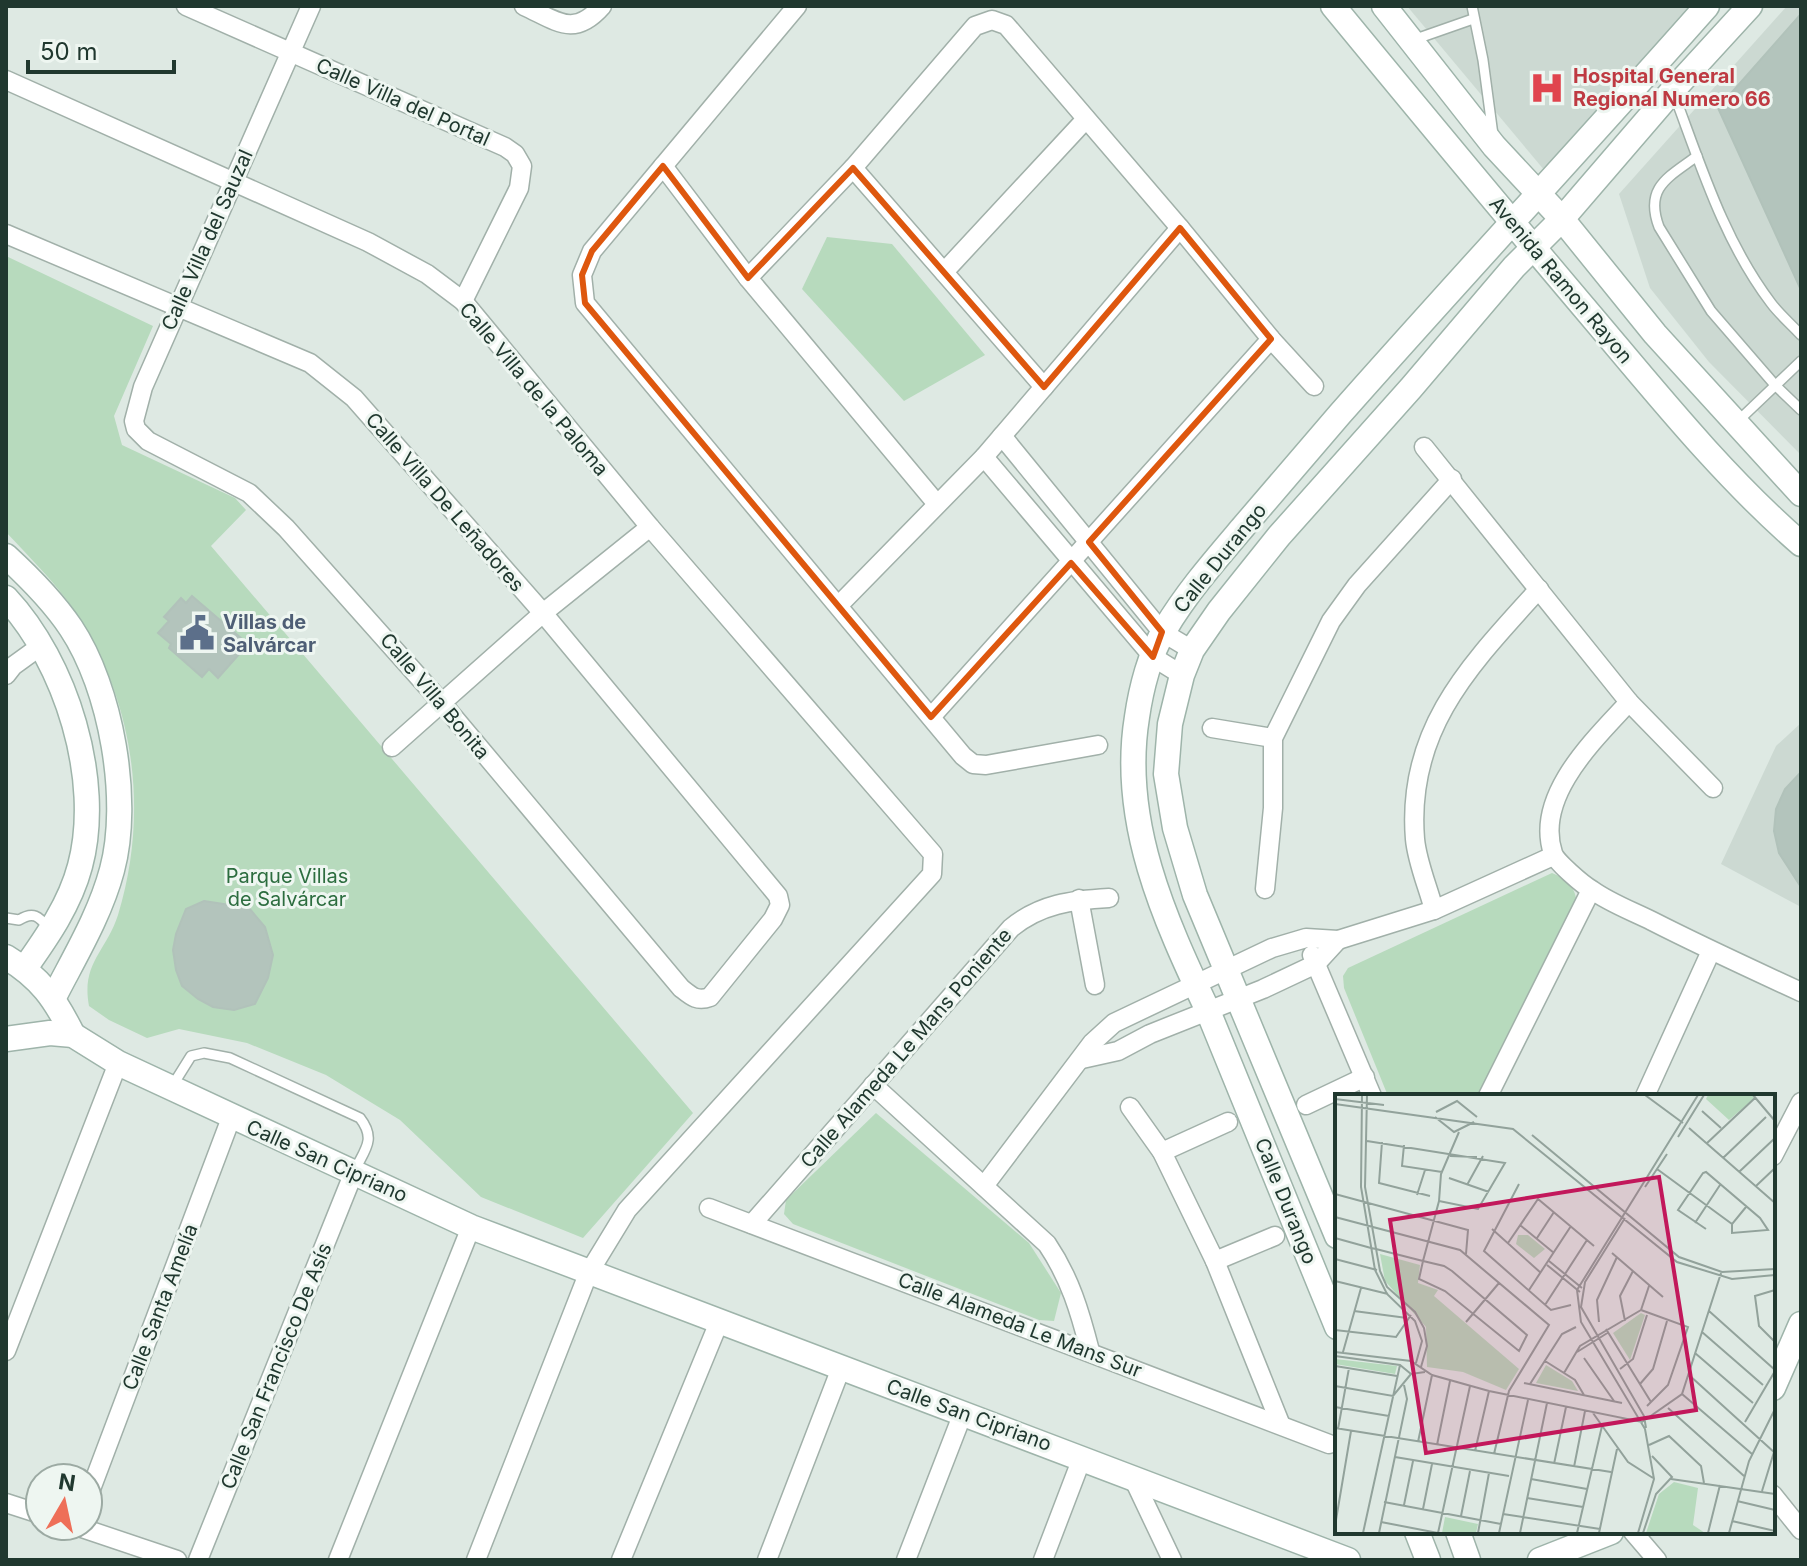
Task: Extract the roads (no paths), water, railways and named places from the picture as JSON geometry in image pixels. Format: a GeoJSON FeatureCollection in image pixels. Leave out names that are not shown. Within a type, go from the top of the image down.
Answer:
{"type":"FeatureCollection","features":[{"type":"Feature","properties":{"kind":"main road","name":"Avenida Ramon Rayon"},"geometry":{"type":"LineString","coordinates":[[1333,6],[1510,222],[1712,455],[1801,544]]}},
{"type":"Feature","properties":{"kind":"main road","name":"Avenida Ramon Rayon"},"geometry":{"type":"LineString","coordinates":[[1384,6],[1494,146],[1562,219],[1655,334],[1735,425],[1801,494]]}},
{"type":"Feature","properties":{"kind":"main road","name":"Calle Durango"},"geometry":{"type":"LineString","coordinates":[[1335,1322],[1149,869],[1136,817],[1131,768],[1137,714],[1153,657],[1162,632],[1192,587],[1510,222],[1707,6]]}},
{"type":"Feature","properties":{"kind":"main road","name":"Calle Durango"},"geometry":{"type":"LineString","coordinates":[[1335,1231],[1195,895],[1175,828],[1166,774],[1170,724],[1182,675],[1192,650],[1219,611],[1279,536],[1750,6]]}},
{"type":"Feature","properties":{"kind":"main road"},"geometry":{"type":"LineString","coordinates":[[6,556],[49,598],[88,658],[113,744],[120,794],[118,840],[105,893],[54,997]]}},
{"type":"Feature","properties":{"kind":"main road"},"geometry":{"type":"LineString","coordinates":[[6,598],[25,618],[42,645],[62,687],[86,787],[86,831],[80,867],[51,930],[15,963],[54,997],[73,1035]]}},
{"type":"Feature","properties":{"kind":"main road"},"geometry":{"type":"LineString","coordinates":[[6,1039],[50,1033],[73,1035]]}},
{"type":"Feature","properties":{"kind":"main road","name":"Calle San Cipriano"},"geometry":{"type":"LineString","coordinates":[[73,1035],[118,1063],[231,1118],[471,1227],[588,1274],[1348,1560]]}},
{"type":"Feature","properties":{"kind":"main road"},"geometry":{"type":"LineString","coordinates":[[1775,1384],[1801,1326]]}},
{"type":"Feature","properties":{"kind":"main road"},"geometry":{"type":"LineString","coordinates":[[1418,1534],[1428,1560]]}},
{"type":"Feature","properties":{"kind":"main road"},"geometry":{"type":"LineString","coordinates":[[1459,1534],[1468,1560]]}},
{"type":"Feature","properties":{"kind":"main road"},"geometry":{"type":"LineString","coordinates":[[1540,1560],[1606,1534]]}},
{"type":"Feature","properties":{"kind":"street","name":"Calle Villa del Portal"},"geometry":{"type":"LineString","coordinates":[[186,6],[515,154],[522,166],[519,188],[463,301]]}},
{"type":"Feature","properties":{"kind":"street","name":"Calle Villa del Sauzal"},"geometry":{"type":"LineString","coordinates":[[136,429],[134,412],[176,308],[311,6]]}},
{"type":"Feature","properties":{"kind":"street"},"geometry":{"type":"LineString","coordinates":[[524,6],[562,23],[577,24],[589,20],[602,6]]}},
{"type":"Feature","properties":{"kind":"street"},"geometry":{"type":"LineString","coordinates":[[797,6],[592,251],[582,275],[585,303],[963,756],[973,764],[986,765],[1098,745]]}},
{"type":"Feature","properties":{"kind":"street"},"geometry":{"type":"LineString","coordinates":[[748,278],[853,168],[975,26],[992,20],[1006,25],[1314,386]]}},
{"type":"Feature","properties":{"kind":"street","name":"Calle Villa de la Paloma"},"geometry":{"type":"LineString","coordinates":[[6,80],[368,242],[427,274],[463,301],[650,527],[931,850],[935,863],[932,874],[627,1210],[588,1274]]}},
{"type":"Feature","properties":{"kind":"street"},"geometry":{"type":"LineString","coordinates":[[944,272],[1086,119]]}},
{"type":"Feature","properties":{"kind":"street"},"geometry":{"type":"LineString","coordinates":[[663,166],[748,278],[937,504]]}},
{"type":"Feature","properties":{"kind":"street"},"geometry":{"type":"LineString","coordinates":[[853,168],[1044,387]]}},
{"type":"Feature","properties":{"kind":"street"},"geometry":{"type":"LineString","coordinates":[[839,605],[984,457],[1180,228]]}},
{"type":"Feature","properties":{"kind":"street","name":"Calle Villa De Leñadores"},"geometry":{"type":"LineString","coordinates":[[6,234],[310,363],[354,398],[543,613],[773,888],[780,905],[773,919],[717,990],[702,1000]]}},
{"type":"Feature","properties":{"kind":"street"},"geometry":{"type":"LineString","coordinates":[[931,717],[1271,339]]}},
{"type":"Feature","properties":{"kind":"street","name":"Calle Villa Bonita"},"geometry":{"type":"LineString","coordinates":[[136,429],[148,441],[249,493],[286,528],[441,702],[681,988],[693,998],[702,1000]]}},
{"type":"Feature","properties":{"kind":"street"},"geometry":{"type":"LineString","coordinates":[[1002,436],[1162,632],[1192,650]]}},
{"type":"Feature","properties":{"kind":"street"},"geometry":{"type":"LineString","coordinates":[[1424,447],[1629,702],[1713,788]]}},
{"type":"Feature","properties":{"kind":"street"},"geometry":{"type":"LineString","coordinates":[[984,457],[1153,657],[1182,675]]}},
{"type":"Feature","properties":{"kind":"street"},"geometry":{"type":"LineString","coordinates":[[1265,889],[1273,808],[1273,738],[1331,621],[1357,585],[1452,479]]}},
{"type":"Feature","properties":{"kind":"street"},"geometry":{"type":"LineString","coordinates":[[392,747],[543,613],[650,527]]}},
{"type":"Feature","properties":{"kind":"street"},"geometry":{"type":"LineString","coordinates":[[1434,910],[1415,841],[1416,788],[1427,742],[1471,664],[1539,589]]}},
{"type":"Feature","properties":{"kind":"street"},"geometry":{"type":"LineString","coordinates":[[8,668],[42,645]]}},
{"type":"Feature","properties":{"kind":"street"},"geometry":{"type":"LineString","coordinates":[[1629,702],[1589,745],[1567,776],[1553,806],[1550,831],[1553,856],[1591,890],[1711,951],[1801,992]]}},
{"type":"Feature","properties":{"kind":"street"},"geometry":{"type":"LineString","coordinates":[[1212,728],[1273,738]]}},
{"type":"Feature","properties":{"kind":"street"},"geometry":{"type":"LineString","coordinates":[[984,1186],[1100,1033],[1137,1010],[1272,948],[1306,938],[1338,940],[1434,910],[1553,856]]}},
{"type":"Feature","properties":{"kind":"street"},"geometry":{"type":"LineString","coordinates":[[1489,1094],[1591,890]]}},
{"type":"Feature","properties":{"kind":"street","name":"Calle Alameda Le Mans Poniente"},"geometry":{"type":"LineString","coordinates":[[752,1224],[1011,928],[1043,907],[1079,899],[1109,898]]}},
{"type":"Feature","properties":{"kind":"street"},"geometry":{"type":"LineString","coordinates":[[1079,899],[1095,985]]}},
{"type":"Feature","properties":{"kind":"street"},"geometry":{"type":"LineString","coordinates":[[1306,938],[1371,1094]]}},
{"type":"Feature","properties":{"kind":"street"},"geometry":{"type":"LineString","coordinates":[[1082,1059],[1118,1051],[1150,1034],[1316,964],[1338,940]]}},
{"type":"Feature","properties":{"kind":"street"},"geometry":{"type":"LineString","coordinates":[[1646,1094],[1711,951]]}},
{"type":"Feature","properties":{"kind":"street"},"geometry":{"type":"LineString","coordinates":[[1137,1010],[1150,1034]]}},
{"type":"Feature","properties":{"kind":"street"},"geometry":{"type":"LineString","coordinates":[[6,1351],[118,1063]]}},
{"type":"Feature","properties":{"kind":"street"},"geometry":{"type":"LineString","coordinates":[[1306,1105],[1365,1077]]}},
{"type":"Feature","properties":{"kind":"street"},"geometry":{"type":"LineString","coordinates":[[873,1085],[1047,1244],[1065,1270],[1078,1303],[1090,1351]]}},
{"type":"Feature","properties":{"kind":"street"},"geometry":{"type":"LineString","coordinates":[[1775,1152],[1801,1102]]}},
{"type":"Feature","properties":{"kind":"street"},"geometry":{"type":"LineString","coordinates":[[1130,1107],[1162,1152],[1215,1261],[1280,1423]]}},
{"type":"Feature","properties":{"kind":"street","name":"Calle Santa Amelía"},"geometry":{"type":"LineString","coordinates":[[101,1462],[231,1118]]}},
{"type":"Feature","properties":{"kind":"street"},"geometry":{"type":"LineString","coordinates":[[1162,1152],[1228,1122]]}},
{"type":"Feature","properties":{"kind":"street","name":"Calle San Francisco De Asís"},"geometry":{"type":"LineString","coordinates":[[198,1560],[354,1172]]}},
{"type":"Feature","properties":{"kind":"street","name":"Calle Alameda Le Mans Sur"},"geometry":{"type":"LineString","coordinates":[[709,1208],[1329,1444]]}},
{"type":"Feature","properties":{"kind":"street"},"geometry":{"type":"LineString","coordinates":[[338,1560],[471,1227]]}},
{"type":"Feature","properties":{"kind":"street"},"geometry":{"type":"LineString","coordinates":[[1215,1261],[1275,1236]]}},
{"type":"Feature","properties":{"kind":"street"},"geometry":{"type":"LineString","coordinates":[[476,1560],[588,1274]]}},
{"type":"Feature","properties":{"kind":"street"},"geometry":{"type":"LineString","coordinates":[[621,1560],[719,1322]]}},
{"type":"Feature","properties":{"kind":"street"},"geometry":{"type":"LineString","coordinates":[[767,1560],[841,1368]]}},
{"type":"Feature","properties":{"kind":"street"},"geometry":{"type":"LineString","coordinates":[[906,1560],[963,1413]]}},
{"type":"Feature","properties":{"kind":"street"},"geometry":{"type":"LineString","coordinates":[[1043,1560],[1082,1458]]}},
{"type":"Feature","properties":{"kind":"street"},"geometry":{"type":"LineString","coordinates":[[1133,1478],[1172,1560]]}},
{"type":"Feature","properties":{"kind":"street"},"geometry":{"type":"LineString","coordinates":[[1775,1498],[1801,1530]]}},
{"type":"Feature","properties":{"kind":"street"},"geometry":{"type":"LineString","coordinates":[[1635,1534],[1657,1560]]}},
{"type":"Feature","properties":{"kind":"street"},"geometry":{"type":"LineString","coordinates":[[104,1535],[177,1560]]}},
{"type":"Feature","properties":{"kind":"lane"},"geometry":{"type":"LineString","coordinates":[[1472,6],[1483,60],[1494,146]]}},
{"type":"Feature","properties":{"kind":"lane"},"geometry":{"type":"LineString","coordinates":[[1413,40],[1473,19]]}},
{"type":"Feature","properties":{"kind":"lane"},"geometry":{"type":"LineString","coordinates":[[1673,90],[1725,227],[1739,255],[1772,304],[1801,335]]}},
{"type":"Feature","properties":{"kind":"lane"},"geometry":{"type":"LineString","coordinates":[[1697,156],[1663,180],[1654,198],[1653,212],[1711,311],[1775,385],[1801,410]]}},
{"type":"Feature","properties":{"kind":"lane"},"geometry":{"type":"LineString","coordinates":[[1735,425],[1801,361]]}},
{"type":"Feature","properties":{"kind":"lane"},"geometry":{"type":"LineString","coordinates":[[6,918],[19,920],[34,914],[51,930]]}},
{"type":"Feature","properties":{"kind":"lane"},"geometry":{"type":"LineString","coordinates":[[171,1088],[191,1056],[204,1053],[230,1058],[360,1118],[368,1129],[370,1139],[354,1172]]}},
{"type":"Feature","properties":{"kind":"place","name":"Hospital General Regional Numero 66"},"geometry":{"type":"Point","coordinates":[1547,88]}},
{"type":"Feature","properties":{"kind":"place","name":"Villas de Salvárcar"},"geometry":{"type":"Point","coordinates":[197,633]}},
{"type":"Feature","properties":{"kind":"park label","name":"Parque Villas de Salvárcar"},"geometry":{"type":"Point","coordinates":[287,888]}}]}
